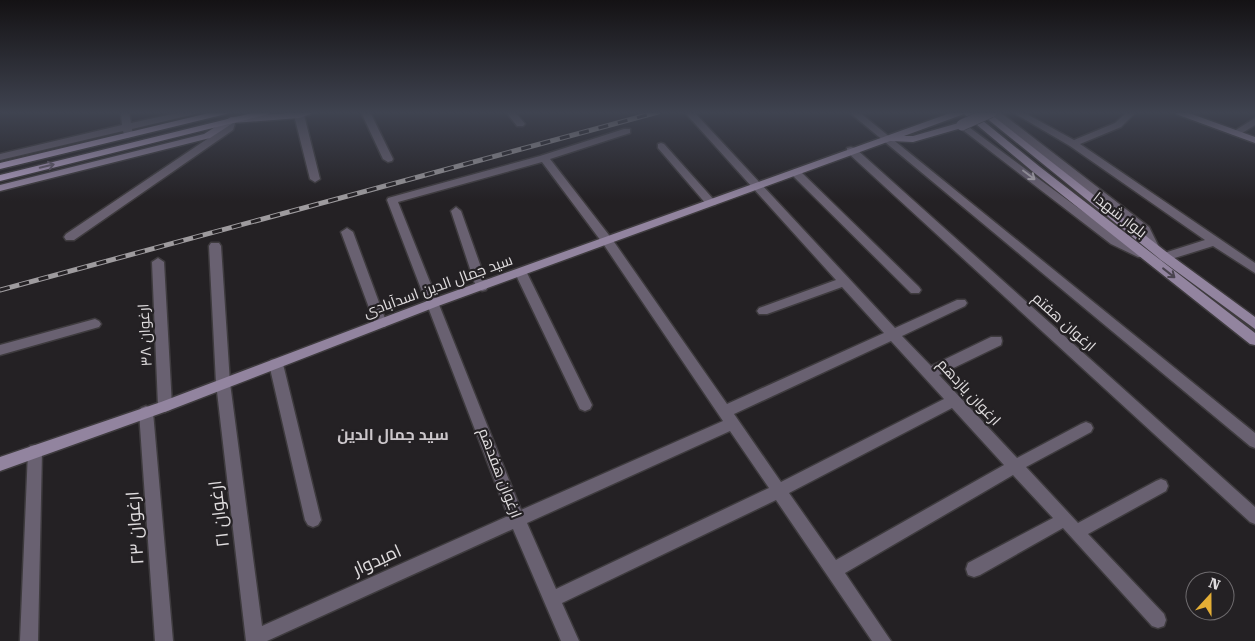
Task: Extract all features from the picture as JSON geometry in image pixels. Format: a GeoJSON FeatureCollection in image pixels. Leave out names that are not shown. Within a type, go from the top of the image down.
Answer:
{"type":"FeatureCollection","features":[{"type":"Feature","properties":{"kind":"main road"},"geometry":{"type":"LineString","coordinates":[[3,161],[82,142]]}},
{"type":"Feature","properties":{"kind":"main road"},"geometry":{"type":"LineString","coordinates":[[0,178],[134,142]]}},
{"type":"Feature","properties":{"kind":"street"},"geometry":{"type":"LineString","coordinates":[[0,188],[183,142]]}},
{"type":"Feature","properties":{"kind":"street"},"geometry":{"type":"LineString","coordinates":[[70,237],[210,142]]}},
{"type":"Feature","properties":{"kind":"street"},"geometry":{"type":"LineString","coordinates":[[306,142],[315,179]]}},
{"type":"Feature","properties":{"kind":"street"},"geometry":{"type":"LineString","coordinates":[[380,142],[388,159]]}},
{"type":"Feature","properties":{"kind":"street"},"geometry":{"type":"LineString","coordinates":[[593,142],[544,158],[608,242],[882,641]]}},
{"type":"Feature","properties":{"kind":"street","name":"ارغوان یازدهم"},"geometry":{"type":"LineString","coordinates":[[716,142],[1158,620]]}},
{"type":"Feature","properties":{"kind":"street","name":"سید جمال الدین اسدآبادی"},"geometry":{"type":"LineString","coordinates":[[0,464],[165,406],[434,304],[608,242],[851,150],[878,142]]}},
{"type":"Feature","properties":{"kind":"street"},"geometry":{"type":"LineString","coordinates":[[892,142],[1255,442]]}},
{"type":"Feature","properties":{"kind":"street"},"geometry":{"type":"LineString","coordinates":[[984,142],[1115,241],[1152,259]]}},
{"type":"Feature","properties":{"kind":"street","name":"بلوار شهدا"},"geometry":{"type":"LineString","coordinates":[[1005,142],[1255,340]]}},
{"type":"Feature","properties":{"kind":"street","name":"بلوار شهدا"},"geometry":{"type":"LineString","coordinates":[[1021,142],[1165,257],[1255,324]]}},
{"type":"Feature","properties":{"kind":"street"},"geometry":{"type":"LineString","coordinates":[[1030,142],[1145,230],[1153,247]]}},
{"type":"Feature","properties":{"kind":"street"},"geometry":{"type":"LineString","coordinates":[[1069,142],[1255,269]]}},
{"type":"Feature","properties":{"kind":"street"},"geometry":{"type":"LineString","coordinates":[[1073,144],[1078,142]]}},
{"type":"Feature","properties":{"kind":"street"},"geometry":{"type":"LineString","coordinates":[[661,146],[712,203]]}},
{"type":"Feature","properties":{"kind":"street","name":"ارغوان هفتم"},"geometry":{"type":"LineString","coordinates":[[851,150],[1255,517]]}},
{"type":"Feature","properties":{"kind":"street","name":"ارغوان هفدهم"},"geometry":{"type":"LineString","coordinates":[[544,158],[392,200],[517,519],[570,641]]}},
{"type":"Feature","properties":{"kind":"street"},"geometry":{"type":"LineString","coordinates":[[794,172],[915,290]]}},
{"type":"Feature","properties":{"kind":"street"},"geometry":{"type":"LineString","coordinates":[[456,211],[482,287]]}},
{"type":"Feature","properties":{"kind":"street"},"geometry":{"type":"LineString","coordinates":[[348,232],[381,324]]}},
{"type":"Feature","properties":{"kind":"street"},"geometry":{"type":"LineString","coordinates":[[1165,257],[1215,241]]}},
{"type":"Feature","properties":{"kind":"street","name":"ارغوان ۲۱"},"geometry":{"type":"LineString","coordinates":[[215,246],[224,383],[254,640]]}},
{"type":"Feature","properties":{"kind":"street","name":"ارغوان ۳۸"},"geometry":{"type":"LineString","coordinates":[[158,262],[165,406]]}},
{"type":"Feature","properties":{"kind":"street"},"geometry":{"type":"LineString","coordinates":[[521,273],[585,405]]}},
{"type":"Feature","properties":{"kind":"street"},"geometry":{"type":"LineString","coordinates":[[763,311],[844,282]]}},
{"type":"Feature","properties":{"kind":"street","name":"امیدوار"},"geometry":{"type":"LineString","coordinates":[[254,640],[517,519],[893,335],[961,304]]}},
{"type":"Feature","properties":{"kind":"street"},"geometry":{"type":"LineString","coordinates":[[0,350],[95,324]]}},
{"type":"Feature","properties":{"kind":"street"},"geometry":{"type":"LineString","coordinates":[[929,373],[996,341]]}},
{"type":"Feature","properties":{"kind":"street"},"geometry":{"type":"LineString","coordinates":[[276,364],[313,520]]}},
{"type":"Feature","properties":{"kind":"street"},"geometry":{"type":"LineString","coordinates":[[552,599],[779,491],[954,400]]}},
{"type":"Feature","properties":{"kind":"street","name":"ارغوان ۲۳"},"geometry":{"type":"LineString","coordinates":[[146,412],[164,641]]}},
{"type":"Feature","properties":{"kind":"street"},"geometry":{"type":"LineString","coordinates":[[834,570],[1015,466],[1086,428]]}},
{"type":"Feature","properties":{"kind":"street"},"geometry":{"type":"LineString","coordinates":[[29,641],[35,451]]}},
{"type":"Feature","properties":{"kind":"street"},"geometry":{"type":"LineString","coordinates":[[1076,532],[1161,486]]}},
{"type":"Feature","properties":{"kind":"street"},"geometry":{"type":"LineString","coordinates":[[974,569],[1065,519]]}},
{"type":"Feature","properties":{"kind":"railway"},"geometry":{"type":"LineString","coordinates":[[0,290],[547,142]]}},
{"type":"Feature","properties":{"kind":"district","name":"سید جمال الدین"},"geometry":{"type":"Point","coordinates":[393,434]}}]}
